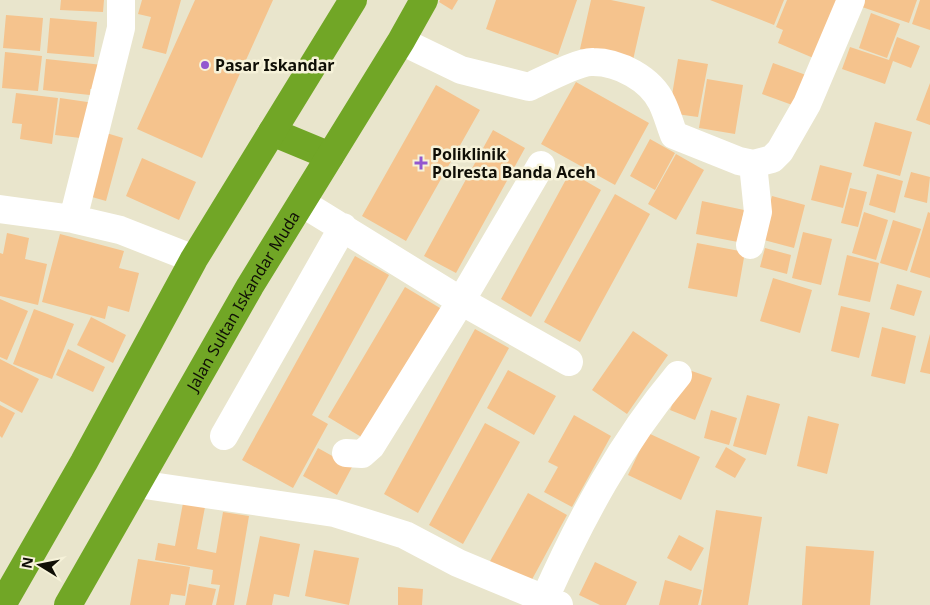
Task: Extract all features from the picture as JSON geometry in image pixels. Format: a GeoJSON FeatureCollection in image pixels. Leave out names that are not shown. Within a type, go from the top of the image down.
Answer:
{"type":"FeatureCollection","features":[{"type":"Feature","properties":{"kind":"highway"},"geometry":{"type":"LineString","coordinates":[[2,605],[84,462],[194,259],[353,0]]}},
{"type":"Feature","properties":{"kind":"highway","name":"Jalan Sultan Iskandar Muda"},"geometry":{"type":"LineString","coordinates":[[68,605],[250,286],[401,41],[424,0]]}},
{"type":"Feature","properties":{"kind":"highway"},"geometry":{"type":"LineString","coordinates":[[272,132],[330,156]]}},
{"type":"Feature","properties":{"kind":"street"},"geometry":{"type":"LineString","coordinates":[[73,219],[120,28],[121,0]]}},
{"type":"Feature","properties":{"kind":"street"},"geometry":{"type":"LineString","coordinates":[[401,41],[461,70],[530,87],[560,72],[592,61],[619,67],[644,80],[662,101],[674,135],[753,164],[772,159],[780,151],[807,104],[851,0]]}},
{"type":"Feature","properties":{"kind":"street"},"geometry":{"type":"LineString","coordinates":[[750,245],[758,212],[753,164]]}},
{"type":"Feature","properties":{"kind":"street"},"geometry":{"type":"LineString","coordinates":[[346,453],[362,454],[371,446],[461,301],[541,166]]}},
{"type":"Feature","properties":{"kind":"street"},"geometry":{"type":"LineString","coordinates":[[302,203],[461,301],[569,362]]}},
{"type":"Feature","properties":{"kind":"street"},"geometry":{"type":"LineString","coordinates":[[0,210],[73,219],[120,230],[194,259]]}},
{"type":"Feature","properties":{"kind":"street"},"geometry":{"type":"LineString","coordinates":[[224,436],[343,227]]}},
{"type":"Feature","properties":{"kind":"street"},"geometry":{"type":"LineString","coordinates":[[138,484],[334,513],[405,535],[458,563],[552,602],[574,534],[619,454],[648,412],[678,375]]}},
{"type":"Feature","properties":{"kind":"building"},"geometry":{"type":"Polygon","coordinates":[[[61,0],[104,0],[103,12],[60,10],[61,0]]]}},
{"type":"Feature","properties":{"kind":"building"},"geometry":{"type":"Polygon","coordinates":[[[142,0],[181,0],[166,54],[142,48],[151,17],[138,14],[142,0]]]}},
{"type":"Feature","properties":{"kind":"building","name":"Pasar Iskandar"},"geometry":{"type":"Polygon","coordinates":[[[195,0],[273,0],[202,158],[137,129],[195,0]]]}},
{"type":"Feature","properties":{"kind":"building"},"geometry":{"type":"Polygon","coordinates":[[[440,0],[458,0],[452,10],[439,2],[440,0]]]}},
{"type":"Feature","properties":{"kind":"building"},"geometry":{"type":"Polygon","coordinates":[[[496,0],[577,0],[558,55],[486,29],[496,0]]]}},
{"type":"Feature","properties":{"kind":"building"},"geometry":{"type":"Polygon","coordinates":[[[591,0],[611,0],[645,7],[633,60],[580,49],[591,0]]]}},
{"type":"Feature","properties":{"kind":"building"},"geometry":{"type":"Polygon","coordinates":[[[710,0],[784,0],[774,25],[710,0]]]}},
{"type":"Feature","properties":{"kind":"building"},"geometry":{"type":"Polygon","coordinates":[[[787,0],[843,0],[818,60],[778,43],[783,30],[776,27],[787,0]]]}},
{"type":"Feature","properties":{"kind":"building"},"geometry":{"type":"Polygon","coordinates":[[[864,0],[917,0],[909,23],[862,7],[864,0]]]}},
{"type":"Feature","properties":{"kind":"building"},"geometry":{"type":"Polygon","coordinates":[[[920,0],[930,0],[930,30],[912,24],[920,0]]]}},
{"type":"Feature","properties":{"kind":"building"},"geometry":{"type":"Polygon","coordinates":[[[871,13],[900,24],[887,58],[859,48],[871,13]]]}},
{"type":"Feature","properties":{"kind":"building"},"geometry":{"type":"Polygon","coordinates":[[[6,15],[43,18],[40,51],[3,48],[6,15]]]}},
{"type":"Feature","properties":{"kind":"building"},"geometry":{"type":"Polygon","coordinates":[[[50,18],[97,22],[94,57],[47,53],[50,18]]]}},
{"type":"Feature","properties":{"kind":"building"},"geometry":{"type":"Polygon","coordinates":[[[897,37],[920,46],[911,68],[893,61],[885,84],[842,69],[850,47],[889,60],[897,37]]]}},
{"type":"Feature","properties":{"kind":"building"},"geometry":{"type":"Polygon","coordinates":[[[5,52],[42,56],[38,91],[2,88],[5,52]]]}},
{"type":"Feature","properties":{"kind":"building"},"geometry":{"type":"Polygon","coordinates":[[[46,59],[103,65],[101,90],[90,89],[90,95],[43,90],[46,59]]]}},
{"type":"Feature","properties":{"kind":"building"},"geometry":{"type":"Polygon","coordinates":[[[678,59],[708,64],[698,117],[669,113],[678,59]]]}},
{"type":"Feature","properties":{"kind":"building"},"geometry":{"type":"Polygon","coordinates":[[[773,63],[806,75],[795,106],[762,94],[773,63]]]}},
{"type":"Feature","properties":{"kind":"building"},"geometry":{"type":"Polygon","coordinates":[[[707,79],[743,85],[735,134],[699,128],[707,79]]]}},
{"type":"Feature","properties":{"kind":"building"},"geometry":{"type":"Polygon","coordinates":[[[576,82],[649,123],[615,185],[541,144],[576,82]]]}},
{"type":"Feature","properties":{"kind":"building"},"geometry":{"type":"Polygon","coordinates":[[[930,83],[930,125],[916,120],[930,83]]]}},
{"type":"Feature","properties":{"kind":"building","name":"Poliklinik Polresta Banda Aceh"},"geometry":{"type":"Polygon","coordinates":[[[436,85],[480,110],[406,241],[362,216],[436,85]]]}},
{"type":"Feature","properties":{"kind":"building"},"geometry":{"type":"Polygon","coordinates":[[[16,93],[58,98],[52,144],[20,139],[22,124],[12,123],[16,93]]]}},
{"type":"Feature","properties":{"kind":"building"},"geometry":{"type":"Polygon","coordinates":[[[60,98],[94,103],[89,139],[55,135],[60,98]]]}},
{"type":"Feature","properties":{"kind":"building"},"geometry":{"type":"Polygon","coordinates":[[[875,122],[912,132],[900,176],[863,166],[875,122]]]}},
{"type":"Feature","properties":{"kind":"building"},"geometry":{"type":"Polygon","coordinates":[[[493,130],[525,148],[456,273],[424,256],[493,130]]]}},
{"type":"Feature","properties":{"kind":"building"},"geometry":{"type":"Polygon","coordinates":[[[103,132],[123,138],[106,201],[85,195],[103,132]]]}},
{"type":"Feature","properties":{"kind":"building"},"geometry":{"type":"Polygon","coordinates":[[[650,139],[675,153],[655,190],[630,176],[650,139]]]}},
{"type":"Feature","properties":{"kind":"building"},"geometry":{"type":"Polygon","coordinates":[[[676,154],[704,170],[676,220],[648,204],[676,154]]]}},
{"type":"Feature","properties":{"kind":"building"},"geometry":{"type":"Polygon","coordinates":[[[142,158],[196,182],[179,220],[126,196],[142,158]]]}},
{"type":"Feature","properties":{"kind":"building"},"geometry":{"type":"Polygon","coordinates":[[[820,165],[852,173],[843,208],[811,200],[820,165]]]}},
{"type":"Feature","properties":{"kind":"building"},"geometry":{"type":"Polygon","coordinates":[[[570,172],[601,190],[531,317],[501,299],[570,172]]]}},
{"type":"Feature","properties":{"kind":"building"},"geometry":{"type":"Polygon","coordinates":[[[911,172],[930,177],[927,203],[904,197],[911,172]]]}},
{"type":"Feature","properties":{"kind":"building"},"geometry":{"type":"Polygon","coordinates":[[[877,174],[903,181],[895,213],[869,205],[877,174]]]}},
{"type":"Feature","properties":{"kind":"building"},"geometry":{"type":"Polygon","coordinates":[[[850,188],[867,192],[858,227],[841,223],[850,188]]]}},
{"type":"Feature","properties":{"kind":"building"},"geometry":{"type":"Polygon","coordinates":[[[615,194],[650,214],[580,342],[544,322],[615,194]]]}},
{"type":"Feature","properties":{"kind":"building"},"geometry":{"type":"Polygon","coordinates":[[[772,196],[805,205],[794,248],[760,239],[772,196]]]}},
{"type":"Feature","properties":{"kind":"building"},"geometry":{"type":"Polygon","coordinates":[[[702,201],[744,210],[738,242],[696,234],[702,201]]]}},
{"type":"Feature","properties":{"kind":"building"},"geometry":{"type":"Polygon","coordinates":[[[864,212],[888,220],[876,260],[852,253],[864,212]]]}},
{"type":"Feature","properties":{"kind":"building"},"geometry":{"type":"Polygon","coordinates":[[[928,212],[930,213],[930,278],[910,272],[928,212]]]}},
{"type":"Feature","properties":{"kind":"building"},"geometry":{"type":"Polygon","coordinates":[[[893,220],[921,229],[907,271],[880,263],[893,220]]]}},
{"type":"Feature","properties":{"kind":"building"},"geometry":{"type":"Polygon","coordinates":[[[803,232],[832,239],[821,285],[792,278],[803,232]]]}},
{"type":"Feature","properties":{"kind":"building"},"geometry":{"type":"Polygon","coordinates":[[[7,233],[29,238],[25,259],[47,264],[38,305],[0,296],[0,253],[3,254],[7,233]]]}},
{"type":"Feature","properties":{"kind":"building"},"geometry":{"type":"Polygon","coordinates":[[[60,234],[124,251],[119,268],[139,273],[129,312],[108,306],[105,319],[42,302],[60,234]]]}},
{"type":"Feature","properties":{"kind":"building"},"geometry":{"type":"Polygon","coordinates":[[[697,243],[745,252],[737,297],[688,288],[697,243]]]}},
{"type":"Feature","properties":{"kind":"building"},"geometry":{"type":"Polygon","coordinates":[[[765,248],[791,255],[787,274],[760,267],[765,248]]]}},
{"type":"Feature","properties":{"kind":"building"},"geometry":{"type":"Polygon","coordinates":[[[847,255],[879,263],[870,302],[838,295],[847,255]]]}},
{"type":"Feature","properties":{"kind":"building"},"geometry":{"type":"Polygon","coordinates":[[[355,256],[389,275],[312,415],[328,424],[293,488],[242,460],[355,256]]]}},
{"type":"Feature","properties":{"kind":"building"},"geometry":{"type":"Polygon","coordinates":[[[773,278],[812,290],[800,333],[760,321],[773,278]]]}},
{"type":"Feature","properties":{"kind":"building"},"geometry":{"type":"Polygon","coordinates":[[[897,284],[922,291],[914,316],[890,309],[897,284]]]}},
{"type":"Feature","properties":{"kind":"building"},"geometry":{"type":"Polygon","coordinates":[[[405,287],[445,311],[368,441],[328,417],[405,287]]]}},
{"type":"Feature","properties":{"kind":"building"},"geometry":{"type":"Polygon","coordinates":[[[0,299],[28,311],[7,360],[0,357],[0,299]]]}},
{"type":"Feature","properties":{"kind":"building"},"geometry":{"type":"Polygon","coordinates":[[[841,306],[870,313],[859,358],[831,351],[841,306]]]}},
{"type":"Feature","properties":{"kind":"building"},"geometry":{"type":"Polygon","coordinates":[[[34,309],[74,324],[52,379],[13,364],[34,309]]]}},
{"type":"Feature","properties":{"kind":"building"},"geometry":{"type":"Polygon","coordinates":[[[91,317],[126,335],[113,363],[77,345],[91,317]]]}},
{"type":"Feature","properties":{"kind":"building"},"geometry":{"type":"Polygon","coordinates":[[[882,327],[916,336],[905,384],[871,376],[882,327]]]}},
{"type":"Feature","properties":{"kind":"building"},"geometry":{"type":"Polygon","coordinates":[[[475,329],[509,348],[418,513],[384,494],[475,329]]]}},
{"type":"Feature","properties":{"kind":"building"},"geometry":{"type":"Polygon","coordinates":[[[633,331],[668,355],[627,414],[592,390],[633,331]]]}},
{"type":"Feature","properties":{"kind":"building"},"geometry":{"type":"Polygon","coordinates":[[[930,334],[930,374],[920,372],[930,334]]]}},
{"type":"Feature","properties":{"kind":"building"},"geometry":{"type":"Polygon","coordinates":[[[68,349],[105,367],[93,392],[56,375],[68,349]]]}},
{"type":"Feature","properties":{"kind":"building"},"geometry":{"type":"Polygon","coordinates":[[[0,359],[39,379],[22,413],[0,401],[0,359]]]}},
{"type":"Feature","properties":{"kind":"building"},"geometry":{"type":"Polygon","coordinates":[[[686,369],[712,378],[695,420],[670,410],[686,369]]]}},
{"type":"Feature","properties":{"kind":"building"},"geometry":{"type":"Polygon","coordinates":[[[508,370],[556,396],[534,435],[487,408],[508,370]]]}},
{"type":"Feature","properties":{"kind":"building"},"geometry":{"type":"Polygon","coordinates":[[[747,395],[780,404],[766,455],[733,446],[747,395]]]}},
{"type":"Feature","properties":{"kind":"building"},"geometry":{"type":"Polygon","coordinates":[[[0,405],[15,413],[2,438],[0,436],[0,405]]]}},
{"type":"Feature","properties":{"kind":"building"},"geometry":{"type":"Polygon","coordinates":[[[711,410],[737,418],[729,445],[704,438],[711,410]]]}},
{"type":"Feature","properties":{"kind":"building"},"geometry":{"type":"Polygon","coordinates":[[[574,415],[611,436],[572,507],[544,492],[558,467],[548,462],[574,415]]]}},
{"type":"Feature","properties":{"kind":"building"},"geometry":{"type":"Polygon","coordinates":[[[808,416],[839,424],[827,474],[797,466],[808,416]]]}},
{"type":"Feature","properties":{"kind":"building"},"geometry":{"type":"Polygon","coordinates":[[[485,423],[520,442],[463,544],[429,525],[485,423]]]}},
{"type":"Feature","properties":{"kind":"building"},"geometry":{"type":"Polygon","coordinates":[[[648,433],[700,457],[681,500],[628,475],[648,433]]]}},
{"type":"Feature","properties":{"kind":"building"},"geometry":{"type":"Polygon","coordinates":[[[726,447],[746,459],[735,478],[715,467],[726,447]]]}},
{"type":"Feature","properties":{"kind":"building"},"geometry":{"type":"Polygon","coordinates":[[[318,448],[352,467],[337,495],[303,476],[318,448]]]}},
{"type":"Feature","properties":{"kind":"building"},"geometry":{"type":"Polygon","coordinates":[[[528,493],[567,515],[529,585],[489,563],[528,493]]]}},
{"type":"Feature","properties":{"kind":"building"},"geometry":{"type":"Polygon","coordinates":[[[183,503],[205,507],[197,549],[216,553],[223,512],[249,516],[234,605],[216,605],[220,585],[211,584],[213,570],[155,560],[158,543],[175,546],[183,503]]]}},
{"type":"Feature","properties":{"kind":"building"},"geometry":{"type":"Polygon","coordinates":[[[716,510],[762,517],[748,605],[701,605],[716,510]]]}},
{"type":"Feature","properties":{"kind":"building"},"geometry":{"type":"Polygon","coordinates":[[[679,535],[704,548],[691,571],[667,558],[679,535]]]}},
{"type":"Feature","properties":{"kind":"building"},"geometry":{"type":"Polygon","coordinates":[[[260,536],[300,544],[289,597],[274,594],[272,605],[246,605],[260,536]]]}},
{"type":"Feature","properties":{"kind":"building"},"geometry":{"type":"Polygon","coordinates":[[[806,546],[874,551],[870,605],[802,605],[806,546]]]}},
{"type":"Feature","properties":{"kind":"building"},"geometry":{"type":"Polygon","coordinates":[[[314,550],[359,558],[349,605],[305,596],[314,550]]]}},
{"type":"Feature","properties":{"kind":"building"},"geometry":{"type":"Polygon","coordinates":[[[138,559],[190,567],[185,596],[171,594],[169,605],[130,605],[138,559]]]}},
{"type":"Feature","properties":{"kind":"building"},"geometry":{"type":"Polygon","coordinates":[[[595,562],[637,582],[626,605],[600,605],[579,595],[595,562]]]}},
{"type":"Feature","properties":{"kind":"building"},"geometry":{"type":"Polygon","coordinates":[[[665,580],[702,590],[698,605],[659,605],[665,580]]]}},
{"type":"Feature","properties":{"kind":"building"},"geometry":{"type":"Polygon","coordinates":[[[189,584],[216,589],[212,605],[185,605],[189,584]]]}},
{"type":"Feature","properties":{"kind":"building"},"geometry":{"type":"Polygon","coordinates":[[[398,587],[423,589],[422,605],[398,605],[398,587]]]}},
{"type":"Feature","properties":{"kind":"place","name":"Pasar Iskandar"},"geometry":{"type":"Point","coordinates":[205,65]}},
{"type":"Feature","properties":{"kind":"place","name":"Poliklinik Polresta Banda Aceh"},"geometry":{"type":"Point","coordinates":[421,163]}}]}
